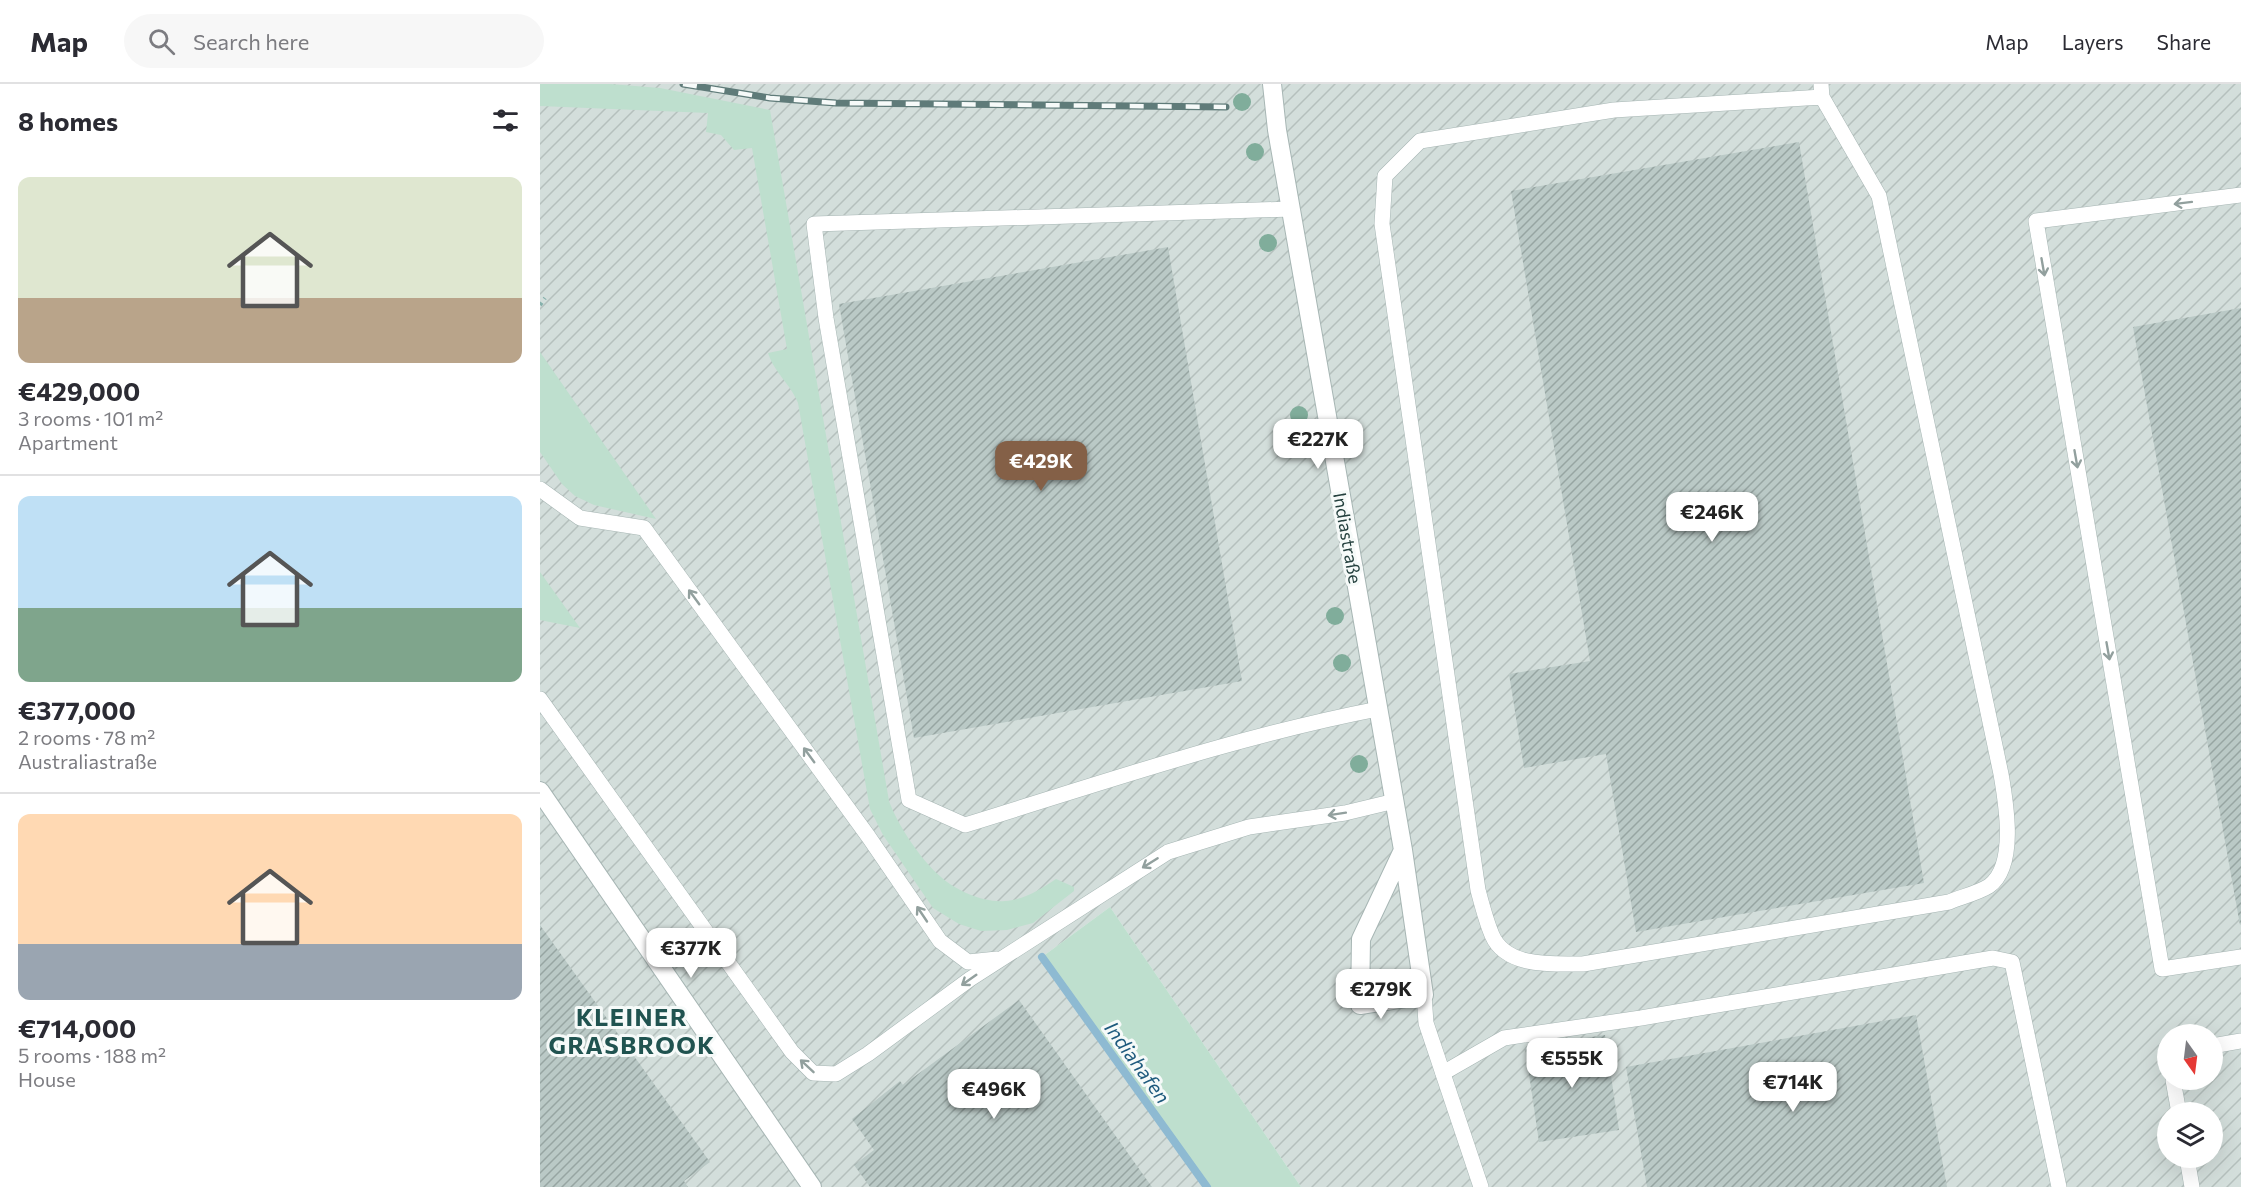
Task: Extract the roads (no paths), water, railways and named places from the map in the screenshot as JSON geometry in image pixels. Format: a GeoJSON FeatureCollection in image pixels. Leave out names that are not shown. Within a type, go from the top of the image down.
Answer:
{"type":"FeatureCollection","features":[{"type":"Feature","properties":{"kind":"street","name":"Indiastraße"},"geometry":{"type":"LineString","coordinates":[[1272,84],[1277,130],[1395,801],[1424,995]]}},
{"type":"Feature","properties":{"kind":"street"},"geometry":{"type":"LineString","coordinates":[[540,791],[812,1187]]}},
{"type":"Feature","properties":{"kind":"street"},"geometry":{"type":"LineString","coordinates":[[1403,850],[1361,939],[1360,1005],[1424,995]]}},
{"type":"Feature","properties":{"kind":"lane"},"geometry":{"type":"LineString","coordinates":[[1822,91],[1879,196],[2001,774],[2008,821],[2003,867],[1989,886],[1938,904],[1583,964],[1545,964],[1508,956],[1492,937],[1478,890],[1382,224],[1385,176],[1420,141],[1614,110],[1822,91]]}},
{"type":"Feature","properties":{"kind":"lane"},"geometry":{"type":"LineString","coordinates":[[2241,195],[2036,221],[2162,969],[2241,957]]}},
{"type":"Feature","properties":{"kind":"lane"},"geometry":{"type":"LineString","coordinates":[[1291,209],[814,224],[826,318],[909,800],[965,825],[1220,746],[1335,717],[1378,709]]}},
{"type":"Feature","properties":{"kind":"lane"},"geometry":{"type":"LineString","coordinates":[[540,489],[580,518],[644,528],[868,836],[940,941],[968,963],[1000,959]]}},
{"type":"Feature","properties":{"kind":"lane"},"geometry":{"type":"LineString","coordinates":[[540,699],[792,1052],[813,1073],[836,1074],[868,1054],[1000,959],[1168,852],[1249,827],[1345,813],[1395,801]]}},
{"type":"Feature","properties":{"kind":"lane"},"geometry":{"type":"LineString","coordinates":[[1443,1073],[1504,1038],[1641,1018],[1993,958],[2012,962],[2059,1187]]}},
{"type":"Feature","properties":{"kind":"lane"},"geometry":{"type":"LineString","coordinates":[[1424,995],[1426,1023],[1480,1187]]}},
{"type":"Feature","properties":{"kind":"lane"},"geometry":{"type":"LineString","coordinates":[[2223,1044],[2241,1041]]}},
{"type":"Feature","properties":{"kind":"lane"},"geometry":{"type":"LineString","coordinates":[[2189,1168],[2192,1187]]}},
{"type":"Feature","properties":{"kind":"waterway","name":"Indiahafen"},"geometry":{"type":"LineString","coordinates":[[1042,957],[1207,1187]]}},
{"type":"Feature","properties":{"kind":"railway"},"geometry":{"type":"LineString","coordinates":[[683,84],[770,98],[836,103],[1226,107]]}},
{"type":"Feature","properties":{"kind":"district","name":"KLEINER GRASBROOK"},"geometry":{"type":"Point","coordinates":[632,1030]}}]}
